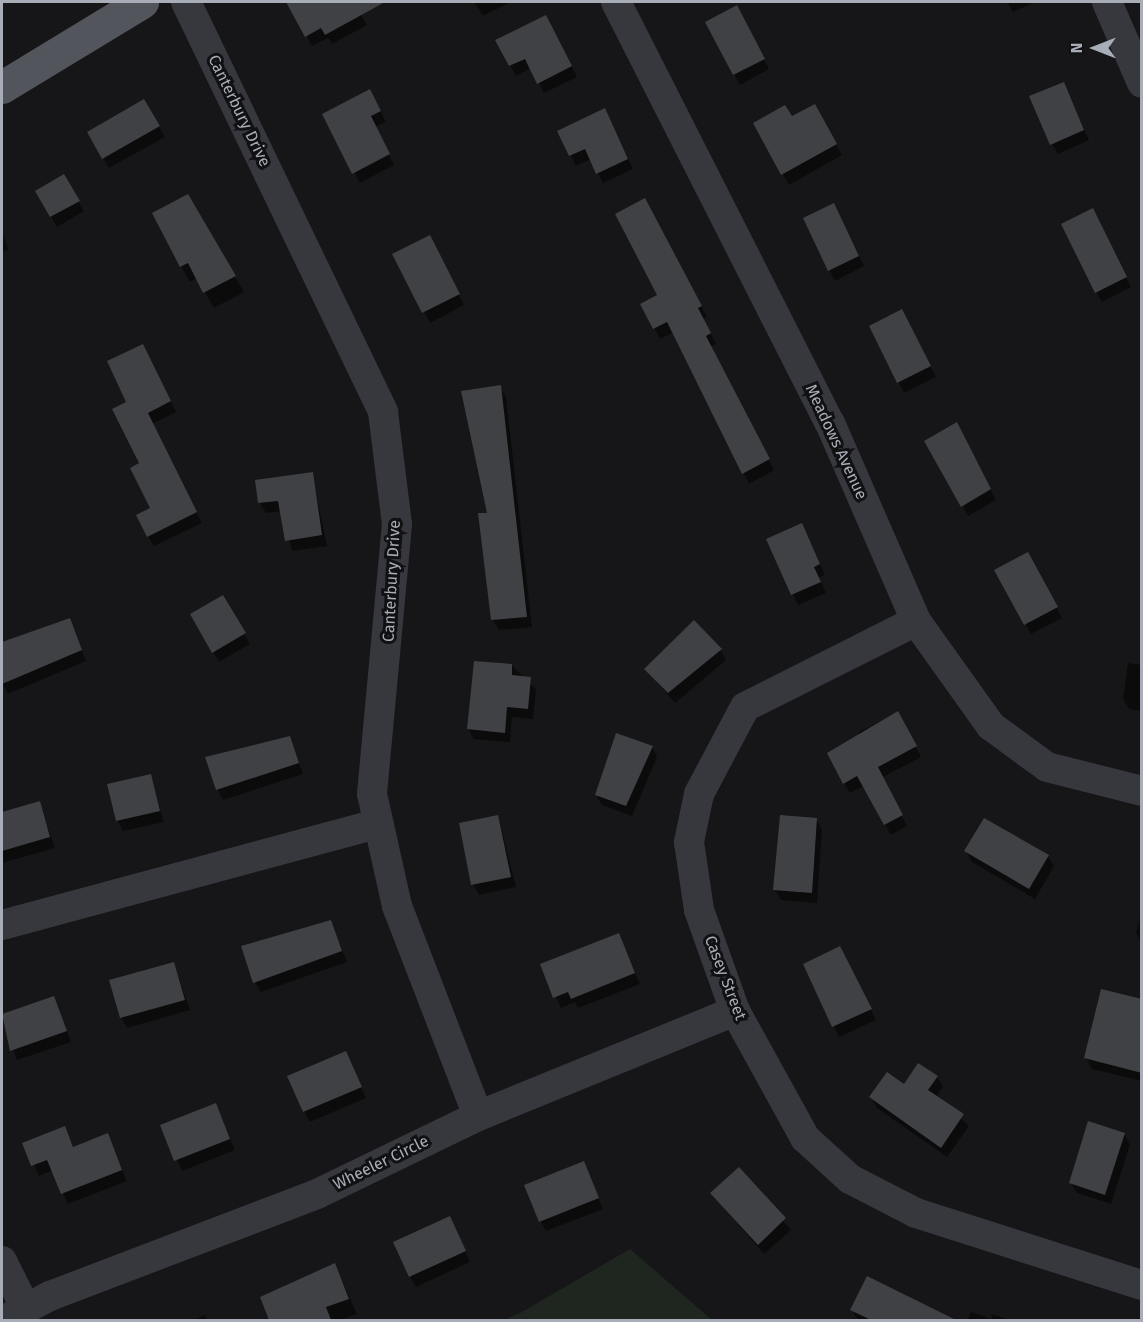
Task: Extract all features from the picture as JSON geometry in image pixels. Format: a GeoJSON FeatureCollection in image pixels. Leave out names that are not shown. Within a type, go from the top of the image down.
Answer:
{"type":"FeatureCollection","features":[{"type":"Feature","properties":{"kind":"main road"},"geometry":{"type":"LineString","coordinates":[[2,87],[142,2]]}},
{"type":"Feature","properties":{"kind":"street","name":"Canterbury Drive"},"geometry":{"type":"LineString","coordinates":[[186,2],[383,412],[397,524],[373,782],[377,824],[397,906],[478,1116]]}},
{"type":"Feature","properties":{"kind":"street","name":"Meadows Avenue"},"geometry":{"type":"LineString","coordinates":[[616,2],[830,423],[916,621],[991,726],[1047,767],[1142,791]]}},
{"type":"Feature","properties":{"kind":"street"},"geometry":{"type":"LineString","coordinates":[[1107,2],[1142,83]]}},
{"type":"Feature","properties":{"kind":"street","name":"Casey Street"},"geometry":{"type":"LineString","coordinates":[[916,621],[745,707],[699,794],[689,842],[699,910],[735,1011],[805,1138],[850,1179],[916,1213],[1142,1285]]}},
{"type":"Feature","properties":{"kind":"street"},"geometry":{"type":"LineString","coordinates":[[2,925],[377,824]]}},
{"type":"Feature","properties":{"kind":"street","name":"Wheeler Circle"},"geometry":{"type":"LineString","coordinates":[[2,1261],[14,1314],[317,1194],[478,1116],[735,1011]]}},
{"type":"Feature","properties":{"kind":"shaded area"},"geometry":{"type":"Polygon","coordinates":[[[630,1249],[712,1320],[505,1320],[522,1312],[630,1249]]]}},
{"type":"Feature","properties":{"kind":"building"},"geometry":{"type":"Polygon","coordinates":[[[286,2],[385,2],[325,35],[321,28],[305,37],[286,2]]]}},
{"type":"Feature","properties":{"kind":"building"},"geometry":{"type":"Polygon","coordinates":[[[737,5],[765,59],[733,75],[705,22],[737,5]]]}},
{"type":"Feature","properties":{"kind":"building"},"geometry":{"type":"Polygon","coordinates":[[[546,15],[572,66],[537,84],[525,59],[509,66],[495,40],[546,15]]]}},
{"type":"Feature","properties":{"kind":"building"},"geometry":{"type":"Polygon","coordinates":[[[1064,82],[1084,130],[1050,145],[1029,96],[1064,82]]]}},
{"type":"Feature","properties":{"kind":"building"},"geometry":{"type":"Polygon","coordinates":[[[370,89],[381,111],[371,116],[390,154],[352,174],[322,114],[370,89]]]}},
{"type":"Feature","properties":{"kind":"building"},"geometry":{"type":"Polygon","coordinates":[[[144,99],[160,126],[102,159],[87,132],[144,99]]]}},
{"type":"Feature","properties":{"kind":"building"},"geometry":{"type":"Polygon","coordinates":[[[815,104],[837,144],[781,175],[753,123],[785,105],[792,116],[815,104]]]}},
{"type":"Feature","properties":{"kind":"building"},"geometry":{"type":"Polygon","coordinates":[[[605,108],[628,159],[596,174],[585,149],[569,156],[557,131],[605,108]]]}},
{"type":"Feature","properties":{"kind":"building"},"geometry":{"type":"Polygon","coordinates":[[[64,174],[80,201],[50,217],[35,191],[64,174]]]}},
{"type":"Feature","properties":{"kind":"building"},"geometry":{"type":"Polygon","coordinates":[[[188,194],[236,276],[203,293],[188,263],[180,267],[152,213],[188,194]]]}},
{"type":"Feature","properties":{"kind":"building"},"geometry":{"type":"Polygon","coordinates":[[[645,198],[702,306],[698,308],[711,333],[706,336],[770,459],[742,474],[667,322],[653,329],[640,304],[657,295],[615,214],[645,198]]]}},
{"type":"Feature","properties":{"kind":"building"},"geometry":{"type":"Polygon","coordinates":[[[834,203],[859,256],[828,271],[803,218],[834,203]]]}},
{"type":"Feature","properties":{"kind":"building"},"geometry":{"type":"Polygon","coordinates":[[[1093,208],[1127,277],[1095,293],[1061,224],[1093,208]]]}},
{"type":"Feature","properties":{"kind":"building"},"geometry":{"type":"Polygon","coordinates":[[[430,235],[460,294],[422,313],[392,254],[430,235]]]}},
{"type":"Feature","properties":{"kind":"building"},"geometry":{"type":"Polygon","coordinates":[[[902,309],[931,366],[897,383],[869,326],[902,309]]]}},
{"type":"Feature","properties":{"kind":"building"},"geometry":{"type":"Polygon","coordinates":[[[143,344],[171,401],[148,413],[197,512],[147,537],[136,515],[150,508],[130,468],[139,463],[112,409],[126,402],[107,361],[143,344]]]}},
{"type":"Feature","properties":{"kind":"building"},"geometry":{"type":"Polygon","coordinates":[[[501,385],[527,617],[491,620],[478,513],[487,513],[461,391],[501,385]]]}},
{"type":"Feature","properties":{"kind":"building"},"geometry":{"type":"Polygon","coordinates":[[[957,422],[991,489],[961,507],[924,441],[957,422]]]}},
{"type":"Feature","properties":{"kind":"building"},"geometry":{"type":"Polygon","coordinates":[[[313,472],[322,535],[285,541],[278,501],[258,503],[255,480],[313,472]]]}},
{"type":"Feature","properties":{"kind":"building"},"geometry":{"type":"Polygon","coordinates":[[[802,523],[820,564],[814,567],[821,582],[791,595],[766,539],[802,523]]]}},
{"type":"Feature","properties":{"kind":"building"},"geometry":{"type":"Polygon","coordinates":[[[1028,552],[1058,607],[1024,625],[994,570],[1028,552]]]}},
{"type":"Feature","properties":{"kind":"building"},"geometry":{"type":"Polygon","coordinates":[[[223,595],[246,633],[212,653],[190,614],[223,595]]]}},
{"type":"Feature","properties":{"kind":"building"},"geometry":{"type":"Polygon","coordinates":[[[70,618],[82,650],[2,684],[2,642],[70,618]]]}},
{"type":"Feature","properties":{"kind":"building"},"geometry":{"type":"Polygon","coordinates":[[[694,620],[722,649],[668,693],[644,669],[694,620]]]}},
{"type":"Feature","properties":{"kind":"building"},"geometry":{"type":"Polygon","coordinates":[[[474,661],[512,664],[512,675],[531,677],[528,709],[507,707],[505,733],[467,729],[474,661]]]}},
{"type":"Feature","properties":{"kind":"building"},"geometry":{"type":"Polygon","coordinates":[[[898,711],[917,746],[878,767],[903,815],[884,825],[857,776],[843,784],[827,753],[898,711]]]}},
{"type":"Feature","properties":{"kind":"building"},"geometry":{"type":"Polygon","coordinates":[[[616,733],[653,746],[626,806],[595,795],[616,733]]]}},
{"type":"Feature","properties":{"kind":"building"},"geometry":{"type":"Polygon","coordinates":[[[290,736],[299,763],[216,790],[205,757],[290,736]]]}},
{"type":"Feature","properties":{"kind":"building"},"geometry":{"type":"Polygon","coordinates":[[[151,774],[160,811],[116,821],[107,784],[151,774]]]}},
{"type":"Feature","properties":{"kind":"building"},"geometry":{"type":"Polygon","coordinates":[[[40,801],[50,837],[2,851],[2,812],[40,801]]]}},
{"type":"Feature","properties":{"kind":"building"},"geometry":{"type":"Polygon","coordinates":[[[498,815],[511,877],[471,885],[459,823],[498,815]]]}},
{"type":"Feature","properties":{"kind":"building"},"geometry":{"type":"Polygon","coordinates":[[[780,815],[817,818],[812,893],[773,890],[780,815]]]}},
{"type":"Feature","properties":{"kind":"building"},"geometry":{"type":"Polygon","coordinates":[[[984,818],[1049,855],[1029,889],[964,851],[984,818]]]}},
{"type":"Feature","properties":{"kind":"building"},"geometry":{"type":"Polygon","coordinates":[[[331,920],[342,951],[253,983],[241,946],[331,920]]]}},
{"type":"Feature","properties":{"kind":"building"},"geometry":{"type":"Polygon","coordinates":[[[619,933],[635,973],[571,999],[568,992],[553,998],[540,964],[619,933]]]}},
{"type":"Feature","properties":{"kind":"building"},"geometry":{"type":"Polygon","coordinates":[[[840,946],[872,1009],[832,1027],[803,964],[840,946]]]}},
{"type":"Feature","properties":{"kind":"building"},"geometry":{"type":"Polygon","coordinates":[[[174,962],[185,1000],[120,1018],[109,980],[174,962]]]}},
{"type":"Feature","properties":{"kind":"building"},"geometry":{"type":"Polygon","coordinates":[[[1101,989],[1142,999],[1142,1073],[1084,1058],[1101,989]]]}},
{"type":"Feature","properties":{"kind":"building"},"geometry":{"type":"Polygon","coordinates":[[[54,996],[67,1031],[10,1051],[2,1014],[54,996]]]}},
{"type":"Feature","properties":{"kind":"building"},"geometry":{"type":"Polygon","coordinates":[[[346,1051],[362,1087],[303,1112],[287,1076],[346,1051]]]}},
{"type":"Feature","properties":{"kind":"building"},"geometry":{"type":"Polygon","coordinates":[[[918,1063],[938,1076],[928,1090],[964,1114],[941,1148],[869,1097],[887,1072],[904,1084],[918,1063]]]}},
{"type":"Feature","properties":{"kind":"building"},"geometry":{"type":"Polygon","coordinates":[[[216,1103],[230,1139],[174,1161],[160,1125],[216,1103]]]}},
{"type":"Feature","properties":{"kind":"building"},"geometry":{"type":"Polygon","coordinates":[[[1088,1121],[1125,1133],[1105,1195],[1069,1183],[1088,1121]]]}},
{"type":"Feature","properties":{"kind":"building"},"geometry":{"type":"Polygon","coordinates":[[[65,1126],[73,1147],[108,1133],[122,1170],[61,1194],[47,1160],[31,1166],[22,1143],[65,1126]]]}},
{"type":"Feature","properties":{"kind":"building"},"geometry":{"type":"Polygon","coordinates":[[[584,1161],[599,1198],[539,1222],[524,1185],[584,1161]]]}},
{"type":"Feature","properties":{"kind":"building"},"geometry":{"type":"Polygon","coordinates":[[[739,1167],[786,1218],[758,1245],[710,1193],[739,1167]]]}},
{"type":"Feature","properties":{"kind":"building"},"geometry":{"type":"Polygon","coordinates":[[[450,1216],[466,1251],[409,1277],[393,1242],[450,1216]]]}},
{"type":"Feature","properties":{"kind":"building"},"geometry":{"type":"Polygon","coordinates":[[[335,1263],[349,1299],[326,1307],[331,1320],[269,1320],[260,1297],[335,1263]]]}},
{"type":"Feature","properties":{"kind":"building"},"geometry":{"type":"Polygon","coordinates":[[[867,1276],[956,1320],[871,1320],[850,1310],[867,1276]]]}}]}
